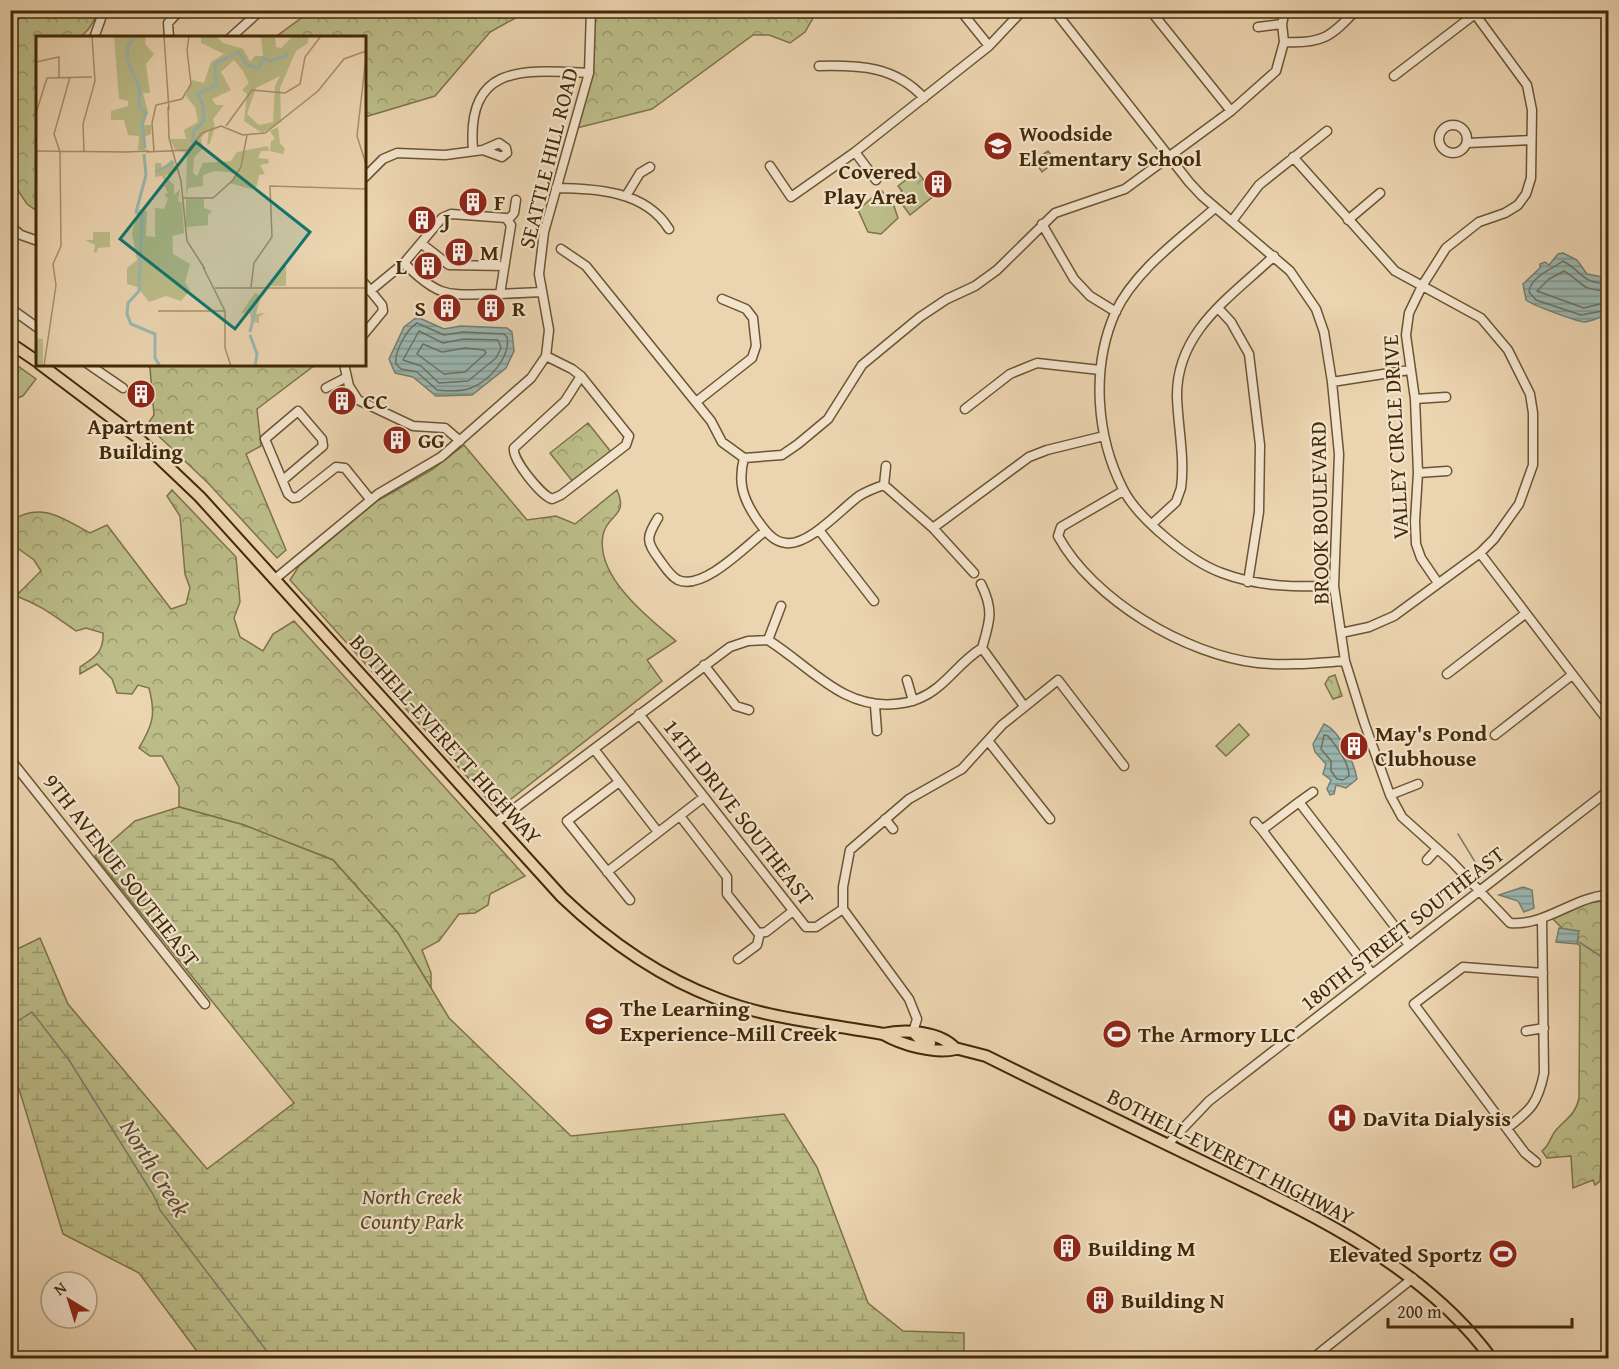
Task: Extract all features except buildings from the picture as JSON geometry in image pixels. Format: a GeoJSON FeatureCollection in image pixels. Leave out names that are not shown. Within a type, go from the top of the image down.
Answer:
{"type":"FeatureCollection","features":[{"type":"Feature","properties":{"kind":"main road","name":"BOTHELL-EVERETT HIGHWAY"},"geometry":{"type":"LineString","coordinates":[[10,343],[36,361]]}},
{"type":"Feature","properties":{"kind":"main road","name":"BOTHELL-EVERETT HIGHWAY"},"geometry":{"type":"LineString","coordinates":[[43,366],[137,437],[200,497],[585,919],[648,965],[718,1000],[759,1011],[883,1034],[894,1041],[916,1046],[946,1051],[956,1048]]}},
{"type":"Feature","properties":{"kind":"main road","name":"BOTHELL-EVERETT HIGHWAY"},"geometry":{"type":"LineString","coordinates":[[883,1034],[900,1030],[913,1032],[949,1041],[956,1048],[986,1056],[1167,1144],[1363,1245],[1413,1278],[1448,1308],[1491,1359]]}},
{"type":"Feature","properties":{"kind":"street"},"geometry":{"type":"LineString","coordinates":[[97,36],[104,10]]}},
{"type":"Feature","properties":{"kind":"street"},"geometry":{"type":"LineString","coordinates":[[232,36],[261,10]]}},
{"type":"Feature","properties":{"kind":"street","name":"SEATTLE HILL ROAD"},"geometry":{"type":"LineString","coordinates":[[546,356],[549,330],[539,274],[544,232],[589,73],[591,10]]}},
{"type":"Feature","properties":{"kind":"street"},"geometry":{"type":"LineString","coordinates":[[960,10],[989,46]]}},
{"type":"Feature","properties":{"kind":"street"},"geometry":{"type":"LineString","coordinates":[[770,166],[791,197],[855,152],[989,46],[1023,10]]}},
{"type":"Feature","properties":{"kind":"street","name":"BROOK BOULEVARD"},"geometry":{"type":"LineString","coordinates":[[1054,10],[1202,196],[1290,271],[1316,309],[1324,332],[1332,382],[1339,454],[1334,586],[1345,661],[1390,795],[1402,817],[1510,923],[1542,919]]}},
{"type":"Feature","properties":{"kind":"street"},"geometry":{"type":"LineString","coordinates":[[561,249],[586,266],[696,402],[723,442],[744,458],[782,455],[828,419],[862,365],[920,317],[947,299],[975,286],[997,270],[1055,213],[1125,189],[1231,111],[1276,71],[1284,42],[1282,24],[1285,10]]}},
{"type":"Feature","properties":{"kind":"street"},"geometry":{"type":"LineString","coordinates":[[1284,42],[1319,41],[1337,31],[1356,10]]}},
{"type":"Feature","properties":{"kind":"street"},"geometry":{"type":"LineString","coordinates":[[169,36],[168,23],[179,11]]}},
{"type":"Feature","properties":{"kind":"street"},"geometry":{"type":"LineString","coordinates":[[1157,13],[1231,111]]}},
{"type":"Feature","properties":{"kind":"street"},"geometry":{"type":"LineString","coordinates":[[1395,76],[1473,13],[1527,85],[1532,110],[1531,140],[1468,143]]}},
{"type":"Feature","properties":{"kind":"street"},"geometry":{"type":"LineString","coordinates":[[1258,27],[1282,24]]}},
{"type":"Feature","properties":{"kind":"street"},"geometry":{"type":"LineString","coordinates":[[819,66],[856,65],[900,76],[924,98]]}},
{"type":"Feature","properties":{"kind":"street"},"geometry":{"type":"LineString","coordinates":[[366,176],[383,159],[397,153],[445,155],[478,150],[471,124],[474,112],[486,89],[497,81],[531,71],[589,73]]}},
{"type":"Feature","properties":{"kind":"street"},"geometry":{"type":"LineString","coordinates":[[1232,222],[1259,185],[1327,131]]}},
{"type":"Feature","properties":{"kind":"street","name":"VALLEY CIRCLE DRIVE"},"geometry":{"type":"LineString","coordinates":[[1438,583],[1421,558],[1416,544],[1414,521],[1418,473],[1415,399],[1406,335],[1409,313],[1422,286],[1446,248],[1463,232],[1479,222],[1505,213],[1518,205],[1526,194],[1531,178],[1531,140]]}},
{"type":"Feature","properties":{"kind":"street"},"geometry":{"type":"LineString","coordinates":[[855,152],[876,180]]}},
{"type":"Feature","properties":{"kind":"street"},"geometry":{"type":"LineString","coordinates":[[1293,157],[1395,271],[1481,318],[1508,350],[1530,394],[1535,438],[1533,465],[1519,504],[1494,539],[1480,553],[1394,616],[1369,627],[1341,633]]}},
{"type":"Feature","properties":{"kind":"street"},"geometry":{"type":"LineString","coordinates":[[626,196],[640,174],[650,167]]}},
{"type":"Feature","properties":{"kind":"street"},"geometry":{"type":"LineString","coordinates":[[556,188],[603,189],[626,196],[661,216],[669,229]]}},
{"type":"Feature","properties":{"kind":"street"},"geometry":{"type":"LineString","coordinates":[[1348,220],[1380,193]]}},
{"type":"Feature","properties":{"kind":"street"},"geometry":{"type":"LineString","coordinates":[[508,220],[514,213],[516,200]]}},
{"type":"Feature","properties":{"kind":"street"},"geometry":{"type":"LineString","coordinates":[[1215,207],[1135,283],[1116,312],[1100,370],[1100,405],[1104,436],[1123,491],[1175,547],[1198,562],[1248,582],[1293,588],[1334,586]]}},
{"type":"Feature","properties":{"kind":"street"},"geometry":{"type":"LineString","coordinates":[[366,332],[383,311],[382,305],[367,287],[404,263],[447,215],[501,217],[508,220],[511,225],[500,294]]}},
{"type":"Feature","properties":{"kind":"street"},"geometry":{"type":"LineString","coordinates":[[1042,224],[1074,279],[1090,296],[1116,312]]}},
{"type":"Feature","properties":{"kind":"street"},"geometry":{"type":"LineString","coordinates":[[10,226],[21,235],[36,240]]}},
{"type":"Feature","properties":{"kind":"street"},"geometry":{"type":"LineString","coordinates":[[422,244],[449,265],[504,266]]}},
{"type":"Feature","properties":{"kind":"street"},"geometry":{"type":"LineString","coordinates":[[1152,524],[1176,502],[1182,488],[1177,395],[1182,359],[1191,337],[1218,308],[1274,256]]}},
{"type":"Feature","properties":{"kind":"street"},"geometry":{"type":"LineString","coordinates":[[404,263],[427,285],[440,292],[500,294],[542,292]]}},
{"type":"Feature","properties":{"kind":"street"},"geometry":{"type":"LineString","coordinates":[[696,402],[752,358],[756,346],[753,318],[746,309],[722,299]]}},
{"type":"Feature","properties":{"kind":"street"},"geometry":{"type":"LineString","coordinates":[[10,308],[36,327]]}},
{"type":"Feature","properties":{"kind":"street"},"geometry":{"type":"LineString","coordinates":[[1218,308],[1232,322],[1249,354],[1258,434],[1259,512],[1248,582]]}},
{"type":"Feature","properties":{"kind":"street"},"geometry":{"type":"LineString","coordinates":[[275,579],[370,499],[393,483],[421,471],[460,441],[531,378],[546,356],[581,376],[627,432],[629,441],[561,495],[552,499],[544,495],[516,460],[513,452],[519,441],[565,401],[581,376]]}},
{"type":"Feature","properties":{"kind":"street"},"geometry":{"type":"LineString","coordinates":[[965,409],[1010,374],[1037,363],[1100,370]]}},
{"type":"Feature","properties":{"kind":"street"},"geometry":{"type":"LineString","coordinates":[[90,366],[123,388]]}},
{"type":"Feature","properties":{"kind":"street"},"geometry":{"type":"LineString","coordinates":[[99,373],[104,366]]}},
{"type":"Feature","properties":{"kind":"street"},"geometry":{"type":"LineString","coordinates":[[344,366],[351,391],[358,400],[413,426],[446,428],[460,441]]}},
{"type":"Feature","properties":{"kind":"street"},"geometry":{"type":"LineString","coordinates":[[1332,382],[1409,369]]}},
{"type":"Feature","properties":{"kind":"street"},"geometry":{"type":"LineString","coordinates":[[326,388],[347,377]]}},
{"type":"Feature","properties":{"kind":"street"},"geometry":{"type":"LineString","coordinates":[[1415,399],[1446,397]]}},
{"type":"Feature","properties":{"kind":"street"},"geometry":{"type":"LineString","coordinates":[[283,480],[323,446],[322,439],[298,411],[265,439],[288,494],[293,498],[336,467],[345,468],[370,499]]}},
{"type":"Feature","properties":{"kind":"street"},"geometry":{"type":"LineString","coordinates":[[933,528],[1029,458],[1047,450],[1104,436]]}},
{"type":"Feature","properties":{"kind":"street"},"geometry":{"type":"LineString","coordinates":[[744,458],[740,473],[742,493],[765,531],[786,544],[795,543],[819,530],[859,496],[884,485]]}},
{"type":"Feature","properties":{"kind":"street"},"geometry":{"type":"LineString","coordinates":[[884,485],[886,466]]}},
{"type":"Feature","properties":{"kind":"street"},"geometry":{"type":"LineString","coordinates":[[1418,473],[1447,471]]}},
{"type":"Feature","properties":{"kind":"street"},"geometry":{"type":"LineString","coordinates":[[884,485],[933,528],[974,573]]}},
{"type":"Feature","properties":{"kind":"street"},"geometry":{"type":"LineString","coordinates":[[1123,491],[1061,527],[1058,536],[1064,546],[1100,586],[1126,609],[1191,646],[1230,659],[1288,665],[1345,661]]}},
{"type":"Feature","properties":{"kind":"street"},"geometry":{"type":"LineString","coordinates":[[658,518],[649,533],[649,545],[670,574],[687,582],[706,577],[765,531]]}},
{"type":"Feature","properties":{"kind":"street"},"geometry":{"type":"LineString","coordinates":[[819,530],[874,601]]}},
{"type":"Feature","properties":{"kind":"street"},"geometry":{"type":"LineString","coordinates":[[1480,553],[1608,721]]}},
{"type":"Feature","properties":{"kind":"street"},"geometry":{"type":"LineString","coordinates":[[495,822],[704,665],[730,647],[748,641],[768,640],[842,694],[862,703],[875,706],[913,701],[938,687],[962,661],[982,648],[990,601],[981,584]]}},
{"type":"Feature","properties":{"kind":"street"},"geometry":{"type":"LineString","coordinates":[[768,640],[780,606]]}},
{"type":"Feature","properties":{"kind":"street"},"geometry":{"type":"LineString","coordinates":[[1447,674],[1525,614]]}},
{"type":"Feature","properties":{"kind":"street"},"geometry":{"type":"LineString","coordinates":[[982,648],[1024,706]]}},
{"type":"Feature","properties":{"kind":"street"},"geometry":{"type":"LineString","coordinates":[[704,665],[736,706],[749,710]]}},
{"type":"Feature","properties":{"kind":"street"},"geometry":{"type":"LineString","coordinates":[[1495,735],[1572,675]]}},
{"type":"Feature","properties":{"kind":"street"},"geometry":{"type":"LineString","coordinates":[[907,680],[913,701]]}},
{"type":"Feature","properties":{"kind":"street"},"geometry":{"type":"LineString","coordinates":[[913,1032],[917,1019],[909,999],[843,909],[843,887],[850,850],[885,819],[927,787],[962,769],[989,742],[1002,725],[1058,680],[1124,766]]}},
{"type":"Feature","properties":{"kind":"street"},"geometry":{"type":"LineString","coordinates":[[875,706],[877,731]]}},
{"type":"Feature","properties":{"kind":"street","name":"14TH DRIVE SOUTHEAST"},"geometry":{"type":"LineString","coordinates":[[639,714],[807,927],[812,929],[843,909]]}},
{"type":"Feature","properties":{"kind":"street"},"geometry":{"type":"LineString","coordinates":[[989,742],[1050,819]]}},
{"type":"Feature","properties":{"kind":"street"},"geometry":{"type":"LineString","coordinates":[[594,749],[658,832]]}},
{"type":"Feature","properties":{"kind":"street","name":"9TH AVENUE SOUTHEAST"},"geometry":{"type":"LineString","coordinates":[[10,759],[205,1004]]}},
{"type":"Feature","properties":{"kind":"street"},"geometry":{"type":"LineString","coordinates":[[619,782],[567,821],[630,900]]}},
{"type":"Feature","properties":{"kind":"street"},"geometry":{"type":"LineString","coordinates":[[1390,795],[1418,784]]}},
{"type":"Feature","properties":{"kind":"street","name":"180TH STREET SOUTHEAST"},"geometry":{"type":"LineString","coordinates":[[1167,1144],[1209,1101],[1608,791]]}},
{"type":"Feature","properties":{"kind":"street"},"geometry":{"type":"LineString","coordinates":[[1262,830],[1313,792]]}},
{"type":"Feature","properties":{"kind":"street"},"geometry":{"type":"LineString","coordinates":[[607,872],[704,797]]}},
{"type":"Feature","properties":{"kind":"street"},"geometry":{"type":"LineString","coordinates":[[1299,802],[1409,945]]}},
{"type":"Feature","properties":{"kind":"street"},"geometry":{"type":"LineString","coordinates":[[680,816],[727,877],[727,894],[760,933],[766,933],[793,911]]}},
{"type":"Feature","properties":{"kind":"street"},"geometry":{"type":"LineString","coordinates":[[885,819],[893,829]]}},
{"type":"Feature","properties":{"kind":"street"},"geometry":{"type":"LineString","coordinates":[[1255,822],[1372,974]]}},
{"type":"Feature","properties":{"kind":"street"},"geometry":{"type":"LineString","coordinates":[[1427,860],[1437,849]]}},
{"type":"Feature","properties":{"kind":"street"},"geometry":{"type":"LineString","coordinates":[[1507,1128],[1529,1112],[1539,1096],[1544,1073],[1542,919],[1593,896],[1608,895]]}},
{"type":"Feature","properties":{"kind":"street"},"geometry":{"type":"LineString","coordinates":[[738,959],[757,945],[760,933]]}},
{"type":"Feature","properties":{"kind":"street"},"geometry":{"type":"LineString","coordinates":[[1536,1162],[1525,1153],[1414,1004],[1463,968],[1543,973]]}},
{"type":"Feature","properties":{"kind":"street"},"geometry":{"type":"LineString","coordinates":[[1526,1031],[1544,1028]]}},
{"type":"Feature","properties":{"kind":"street"},"geometry":{"type":"LineString","coordinates":[[1313,1359],[1413,1278]]}},
{"type":"Feature","properties":{"kind":"green space"},"geometry":{"type":"Polygon","coordinates":[[[12,11],[98,11],[88,30],[80,36],[36,36],[36,210],[27,204],[11,180],[12,11]]]}},
{"type":"Feature","properties":{"kind":"green space"},"geometry":{"type":"Polygon","coordinates":[[[311,11],[528,11],[490,32],[435,96],[366,117],[366,36],[277,36],[311,11]]]}},
{"type":"Feature","properties":{"kind":"green space"},"geometry":{"type":"Polygon","coordinates":[[[591,11],[817,11],[805,32],[790,43],[769,35],[753,35],[652,109],[573,129],[589,73],[591,11]]]}},
{"type":"Feature","properties":{"kind":"green space"},"geometry":{"type":"Polygon","coordinates":[[[1048,151],[1056,161],[1042,172],[1034,160],[1048,151]]]}},
{"type":"Feature","properties":{"kind":"green space"},"geometry":{"type":"Polygon","coordinates":[[[917,171],[935,195],[910,215],[896,196],[902,191],[898,186],[917,171]]]}},
{"type":"Feature","properties":{"kind":"green space"},"geometry":{"type":"Polygon","coordinates":[[[881,190],[894,206],[898,218],[881,234],[868,232],[858,210],[881,190]]]}},
{"type":"Feature","properties":{"kind":"green space"},"geometry":{"type":"Polygon","coordinates":[[[11,361],[36,379],[23,396],[11,401],[11,361]]]}},
{"type":"Feature","properties":{"kind":"green space"},"geometry":{"type":"Polygon","coordinates":[[[148,366],[314,366],[257,409],[261,446],[246,454],[286,550],[277,558],[209,484],[147,425],[154,415],[148,366]]]}},
{"type":"Feature","properties":{"kind":"green space"},"geometry":{"type":"Polygon","coordinates":[[[588,423],[611,452],[573,482],[550,453],[588,423]]]}},
{"type":"Feature","properties":{"kind":"green space"},"geometry":{"type":"Polygon","coordinates":[[[464,445],[527,520],[556,516],[575,524],[617,490],[620,499],[619,511],[605,528],[603,535],[603,550],[607,566],[626,595],[676,641],[647,660],[662,681],[497,810],[290,580],[299,566],[377,501],[433,469],[464,445]]]}},
{"type":"Feature","properties":{"kind":"green space"},"geometry":{"type":"Polygon","coordinates":[[[172,490],[236,557],[240,602],[234,618],[240,637],[263,651],[273,634],[294,621],[525,876],[490,894],[488,905],[475,913],[459,914],[439,941],[422,950],[431,973],[431,988],[397,932],[333,860],[244,825],[179,807],[179,787],[162,756],[150,756],[139,748],[153,713],[149,688],[138,685],[132,694],[117,693],[112,679],[97,664],[80,674],[80,667],[94,657],[100,649],[103,633],[86,628],[76,631],[40,607],[16,596],[41,571],[34,560],[16,547],[11,549],[11,521],[32,512],[42,512],[61,517],[90,533],[107,525],[171,609],[186,604],[190,588],[185,574],[180,516],[167,496],[172,490]]]}},
{"type":"Feature","properties":{"kind":"green space"},"geometry":{"type":"Polygon","coordinates":[[[1335,675],[1342,696],[1333,699],[1325,684],[1329,677],[1335,675]]]}},
{"type":"Feature","properties":{"kind":"green space"},"geometry":{"type":"Polygon","coordinates":[[[1239,724],[1249,735],[1226,756],[1216,746],[1239,724]]]}},
{"type":"Feature","properties":{"kind":"green space","name":"North Creek County Park"},"geometry":{"type":"Polygon","coordinates":[[[179,807],[244,825],[333,860],[398,933],[449,1018],[571,1136],[784,1114],[817,1167],[868,1303],[903,1331],[964,1333],[964,1358],[202,1358],[139,1273],[63,1234],[20,1092],[11,1073],[11,952],[40,938],[68,1004],[207,1169],[294,1103],[95,856],[135,821],[179,807]]]}},
{"type":"Feature","properties":{"kind":"green space"},"geometry":{"type":"Polygon","coordinates":[[[1608,901],[1608,1138],[1602,1143],[1600,1181],[1595,1185],[1593,1180],[1573,1188],[1571,1156],[1547,1158],[1542,1151],[1556,1130],[1573,1112],[1579,1098],[1580,946],[1553,919],[1591,902],[1608,901]]]}},
{"type":"Feature","properties":{"kind":"water"},"geometry":{"type":"Polygon","coordinates":[[[1563,253],[1577,260],[1587,274],[1608,278],[1608,315],[1585,322],[1526,300],[1523,284],[1540,268],[1540,264],[1545,262],[1549,265],[1558,254],[1563,253]]]}},
{"type":"Feature","properties":{"kind":"water"},"geometry":{"type":"Polygon","coordinates":[[[417,317],[444,329],[461,326],[507,328],[512,332],[514,351],[506,368],[472,395],[436,396],[413,377],[395,373],[389,359],[404,327],[417,317]]]}},
{"type":"Feature","properties":{"kind":"water"},"geometry":{"type":"Polygon","coordinates":[[[1324,724],[1341,740],[1353,764],[1357,779],[1346,788],[1336,785],[1334,794],[1330,795],[1327,789],[1331,780],[1323,774],[1326,764],[1315,752],[1313,744],[1324,724]]]}},
{"type":"Feature","properties":{"kind":"water"},"geometry":{"type":"Polygon","coordinates":[[[1523,887],[1532,890],[1534,908],[1524,912],[1518,901],[1499,895],[1523,887]]]}},
{"type":"Feature","properties":{"kind":"water"},"geometry":{"type":"Polygon","coordinates":[[[1559,928],[1579,931],[1577,944],[1556,942],[1559,928]]]}},
{"type":"Feature","properties":{"kind":"waterway"},"geometry":{"type":"LineString","coordinates":[[1458,834],[1480,870]]}},
{"type":"Feature","properties":{"kind":"waterway"},"geometry":{"type":"LineString","coordinates":[[1579,942],[1608,961]]}},
{"type":"Feature","properties":{"kind":"waterway","name":"North Creek"},"geometry":{"type":"LineString","coordinates":[[10,1026],[32,1012],[69,1060],[154,1196],[160,1210],[272,1358]]}},
{"type":"Feature","properties":{"kind":"place","name":"Woodside Elementary School"},"geometry":{"type":"Point","coordinates":[998,146]}},
{"type":"Feature","properties":{"kind":"place","name":"Covered Play Area"},"geometry":{"type":"Point","coordinates":[938,184]}},
{"type":"Feature","properties":{"kind":"place","name":"F"},"geometry":{"type":"Point","coordinates":[473,202]}},
{"type":"Feature","properties":{"kind":"place","name":"J"},"geometry":{"type":"Point","coordinates":[422,220]}},
{"type":"Feature","properties":{"kind":"place","name":"M"},"geometry":{"type":"Point","coordinates":[459,252]}},
{"type":"Feature","properties":{"kind":"place","name":"L"},"geometry":{"type":"Point","coordinates":[428,266]}},
{"type":"Feature","properties":{"kind":"place","name":"S"},"geometry":{"type":"Point","coordinates":[447,308]}},
{"type":"Feature","properties":{"kind":"place","name":"R"},"geometry":{"type":"Point","coordinates":[491,308]}},
{"type":"Feature","properties":{"kind":"place","name":"Apartment Building"},"geometry":{"type":"Point","coordinates":[141,394]}},
{"type":"Feature","properties":{"kind":"place","name":"CC"},"geometry":{"type":"Point","coordinates":[342,401]}},
{"type":"Feature","properties":{"kind":"place","name":"GG"},"geometry":{"type":"Point","coordinates":[397,440]}},
{"type":"Feature","properties":{"kind":"place","name":"May's Pond Clubhouse"},"geometry":{"type":"Point","coordinates":[1354,746]}},
{"type":"Feature","properties":{"kind":"place","name":"The Learning Experience-Mill Creek"},"geometry":{"type":"Point","coordinates":[599,1021]}},
{"type":"Feature","properties":{"kind":"place","name":"The Armory LLC"},"geometry":{"type":"Point","coordinates":[1117,1034]}},
{"type":"Feature","properties":{"kind":"place","name":"DaVita Dialysis"},"geometry":{"type":"Point","coordinates":[1342,1118]}},
{"type":"Feature","properties":{"kind":"place","name":"Building M"},"geometry":{"type":"Point","coordinates":[1067,1248]}},
{"type":"Feature","properties":{"kind":"place","name":"Elevated Sportz"},"geometry":{"type":"Point","coordinates":[1503,1254]}},
{"type":"Feature","properties":{"kind":"place","name":"Building N"},"geometry":{"type":"Point","coordinates":[1100,1300]}}]}
